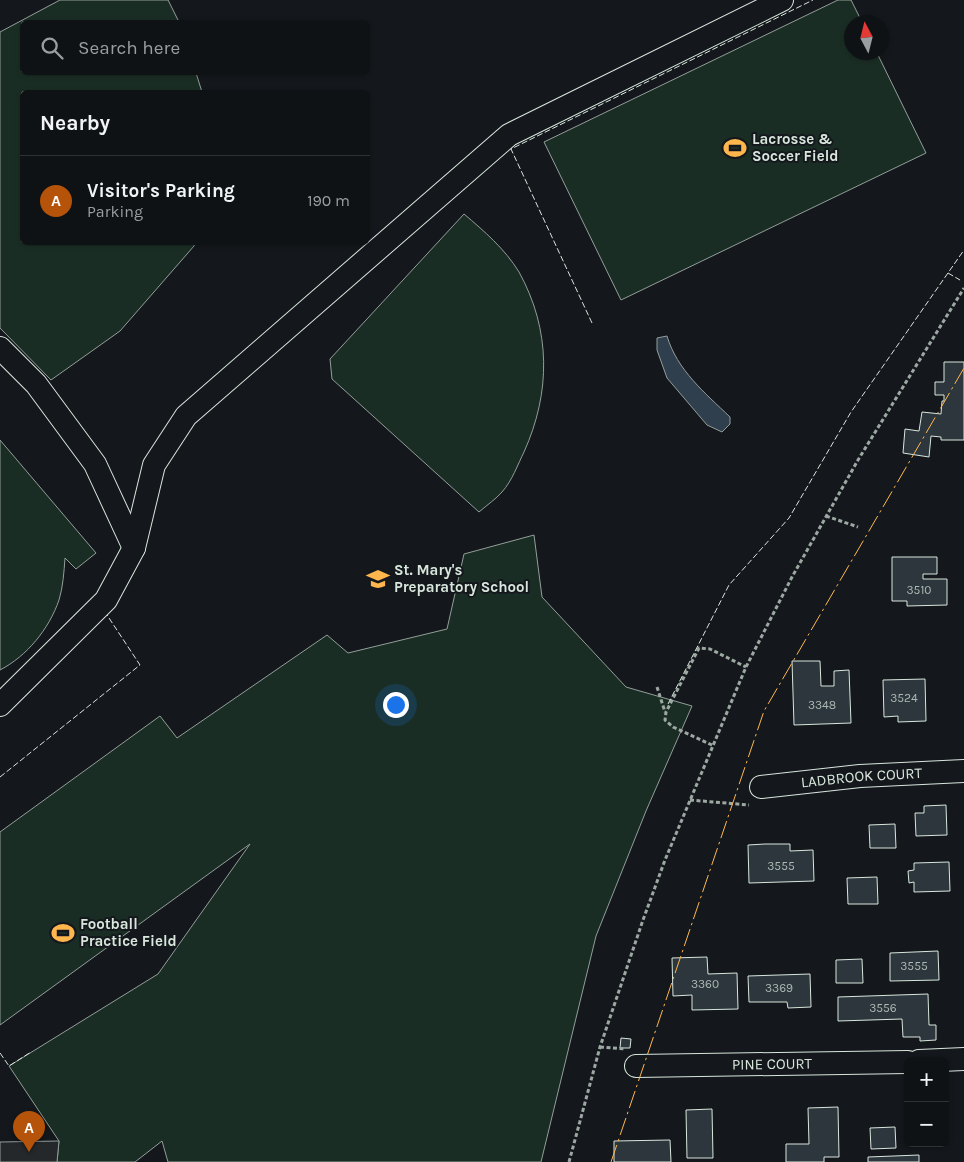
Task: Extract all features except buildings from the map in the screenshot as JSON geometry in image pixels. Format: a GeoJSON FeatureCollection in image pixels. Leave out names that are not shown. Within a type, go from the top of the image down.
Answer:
{"type":"FeatureCollection","features":[{"type":"Feature","properties":{"kind":"street"},"geometry":{"type":"LineString","coordinates":[[0,704],[106,600],[134,548],[154,466],[186,416],[509,135],[782,0]]}},
{"type":"Feature","properties":{"kind":"street"},"geometry":{"type":"LineString","coordinates":[[0,348],[36,384],[96,464],[134,548]]}},
{"type":"Feature","properties":{"kind":"street","name":"LADBROOK COURT"},"geometry":{"type":"LineString","coordinates":[[758,796],[860,776],[964,771]]}},
{"type":"Feature","properties":{"kind":"street","name":"PINE COURT"},"geometry":{"type":"LineString","coordinates":[[632,1057],[904,1062]]}},
{"type":"Feature","properties":{"kind":"street"},"geometry":{"type":"LineString","coordinates":[[949,1060],[964,1060]]}},
{"type":"Feature","properties":{"kind":"path"},"geometry":{"type":"LineString","coordinates":[[568,1162],[600,1047],[661,868],[746,667],[826,516],[900,390],[964,288]]}},
{"type":"Feature","properties":{"kind":"path"},"geometry":{"type":"LineString","coordinates":[[826,516],[858,527]]}},
{"type":"Feature","properties":{"kind":"path"},"geometry":{"type":"LineString","coordinates":[[712,744],[673,727],[665,720],[666,712],[699,648],[710,649],[746,667]]}},
{"type":"Feature","properties":{"kind":"path"},"geometry":{"type":"LineString","coordinates":[[657,687],[666,712]]}},
{"type":"Feature","properties":{"kind":"path"},"geometry":{"type":"LineString","coordinates":[[690,800],[758,796]]}},
{"type":"Feature","properties":{"kind":"path"},"geometry":{"type":"LineString","coordinates":[[600,1047],[632,1057]]}},
{"type":"Feature","properties":{"kind":"green space"},"geometry":{"type":"Polygon","coordinates":[[[60,0],[168,0],[178,20],[22,20],[60,0]]]}},
{"type":"Feature","properties":{"kind":"green space","name":"Lacrosse & Soccer Field"},"geometry":{"type":"Polygon","coordinates":[[[838,0],[851,0],[858,15],[844,15],[844,60],[880,60],[926,153],[621,300],[544,142],[838,0]]]}},
{"type":"Feature","properties":{"kind":"green space"},"geometry":{"type":"Polygon","coordinates":[[[20,21],[20,75],[197,75],[201,90],[20,90],[20,245],[194,245],[120,331],[51,380],[0,328],[0,32],[20,21]]]}},
{"type":"Feature","properties":{"kind":"green space"},"geometry":{"type":"Polygon","coordinates":[[[464,214],[501,248],[519,272],[530,294],[537,316],[544,361],[539,407],[524,452],[506,488],[479,512],[332,379],[330,359],[464,214]]]}},
{"type":"Feature","properties":{"kind":"green space"},"geometry":{"type":"Polygon","coordinates":[[[0,440],[96,553],[76,569],[65,558],[60,595],[55,611],[36,641],[19,657],[0,670],[0,440]]]}},
{"type":"Feature","properties":{"kind":"green space"},"geometry":{"type":"Polygon","coordinates":[[[534,535],[542,597],[626,687],[692,706],[646,811],[596,936],[541,1162],[168,1162],[162,1141],[135,1162],[57,1162],[59,1141],[9,1066],[158,974],[250,844],[0,1025],[0,832],[160,716],[177,738],[327,635],[348,653],[447,629],[464,554],[534,535]]]}},
{"type":"Feature","properties":{"kind":"shaded area"},"geometry":{"type":"Polygon","coordinates":[[[59,1141],[57,1162],[0,1162],[0,1142],[59,1141]]]}},
{"type":"Feature","properties":{"kind":"water"},"geometry":{"type":"Polygon","coordinates":[[[667,336],[678,360],[685,370],[702,390],[730,417],[730,424],[722,432],[707,425],[667,378],[657,350],[657,338],[667,336]]]}},
{"type":"Feature","properties":{"kind":"fence"},"geometry":{"type":"LineString","coordinates":[[592,323],[511,149],[813,0]]}},
{"type":"Feature","properties":{"kind":"fence"},"geometry":{"type":"LineString","coordinates":[[668,704],[729,585],[789,518],[851,412],[964,250]]}},
{"type":"Feature","properties":{"kind":"fence"},"geometry":{"type":"LineString","coordinates":[[948,273],[960,280]]}},
{"type":"Feature","properties":{"kind":"fence"},"geometry":{"type":"LineString","coordinates":[[0,777],[140,665],[107,615]]}},
{"type":"Feature","properties":{"kind":"fence"},"geometry":{"type":"LineString","coordinates":[[0,1053],[9,1066],[31,1052]]}},
{"type":"Feature","properties":{"kind":"power"},"geometry":{"type":"LineString","coordinates":[[611,1162],[764,711],[964,368]]}},
{"type":"Feature","properties":{"kind":"place","name":"Lacrosse & Soccer Field"},"geometry":{"type":"Point","coordinates":[735,148]}},
{"type":"Feature","properties":{"kind":"place","name":"St. Mary's Preparatory School"},"geometry":{"type":"Point","coordinates":[378,579]}},
{"type":"Feature","properties":{"kind":"place","name":"Football Practice Field"},"geometry":{"type":"Point","coordinates":[63,933]}},
{"type":"Feature","properties":{"kind":"place","name":"Visitor's Parking"},"geometry":{"type":"Point","coordinates":[29,1152]}}]}
